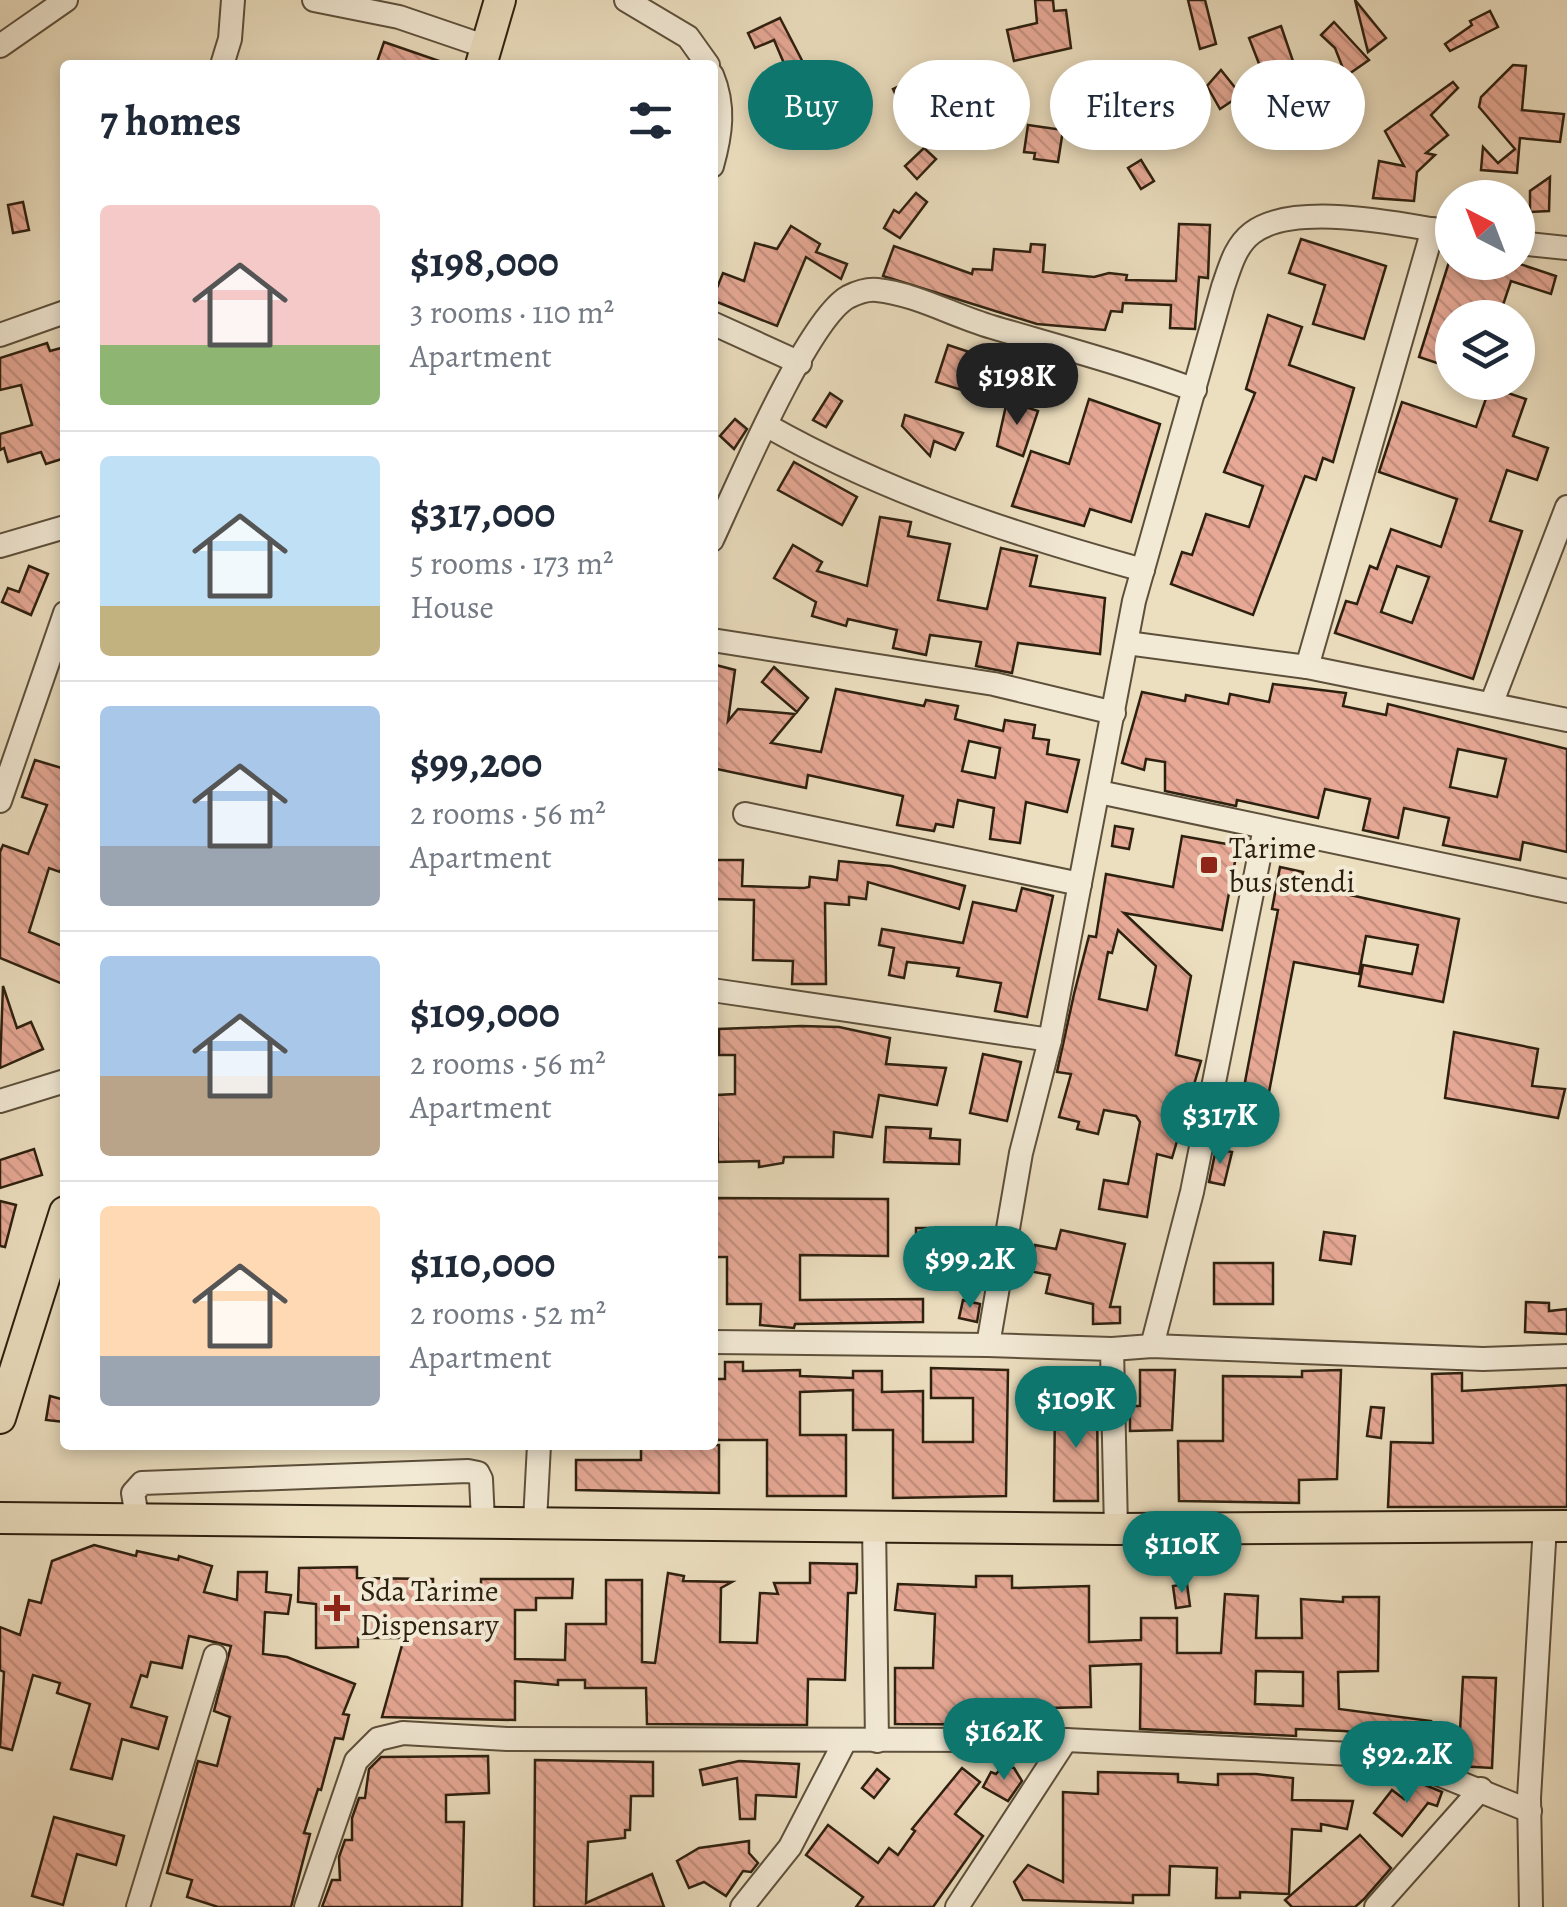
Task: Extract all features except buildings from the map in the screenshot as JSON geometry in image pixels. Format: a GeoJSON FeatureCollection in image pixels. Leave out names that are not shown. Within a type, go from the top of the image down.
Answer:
{"type":"FeatureCollection","features":[{"type":"Feature","properties":{"kind":"main road"},"geometry":{"type":"LineString","coordinates":[[484,56],[500,0]]}},
{"type":"Feature","properties":{"kind":"main road"},"geometry":{"type":"LineString","coordinates":[[0,1418],[60,1228]]}},
{"type":"Feature","properties":{"kind":"main road"},"geometry":{"type":"LineString","coordinates":[[0,1518],[1116,1529],[1556,1525]]}},
{"type":"Feature","properties":{"kind":"street"},"geometry":{"type":"LineString","coordinates":[[0,46],[66,0]]}},
{"type":"Feature","properties":{"kind":"street"},"geometry":{"type":"LineString","coordinates":[[224,60],[230,39],[233,0]]}},
{"type":"Feature","properties":{"kind":"street"},"geometry":{"type":"LineString","coordinates":[[314,0],[400,17],[484,56]]}},
{"type":"Feature","properties":{"kind":"street"},"geometry":{"type":"LineString","coordinates":[[626,0],[688,37],[704,60]]}},
{"type":"Feature","properties":{"kind":"street"},"geometry":{"type":"LineString","coordinates":[[718,89],[718,145]]}},
{"type":"Feature","properties":{"kind":"street"},"geometry":{"type":"LineString","coordinates":[[988,1345],[1021,1153],[1050,1040],[1127,643],[1144,570],[1234,255],[1248,235],[1268,222],[1303,217],[1435,230]]}},
{"type":"Feature","properties":{"kind":"street"},"geometry":{"type":"LineString","coordinates":[[1535,245],[1567,248]]}},
{"type":"Feature","properties":{"kind":"street"},"geometry":{"type":"LineString","coordinates":[[1307,667],[1435,257]]}},
{"type":"Feature","properties":{"kind":"street"},"geometry":{"type":"LineString","coordinates":[[718,527],[766,424],[824,318],[847,297],[871,289],[901,294],[959,317],[1105,358],[1195,390]]}},
{"type":"Feature","properties":{"kind":"street"},"geometry":{"type":"LineString","coordinates":[[0,335],[60,314]]}},
{"type":"Feature","properties":{"kind":"street"},"geometry":{"type":"LineString","coordinates":[[718,326],[800,363]]}},
{"type":"Feature","properties":{"kind":"street"},"geometry":{"type":"LineString","coordinates":[[766,424],[881,484],[1011,531],[1144,570]]}},
{"type":"Feature","properties":{"kind":"street"},"geometry":{"type":"LineString","coordinates":[[1492,702],[1567,506]]}},
{"type":"Feature","properties":{"kind":"street"},"geometry":{"type":"LineString","coordinates":[[0,546],[60,528]]}},
{"type":"Feature","properties":{"kind":"street"},"geometry":{"type":"LineString","coordinates":[[0,801],[60,627]]}},
{"type":"Feature","properties":{"kind":"street"},"geometry":{"type":"LineString","coordinates":[[718,641],[994,684],[1114,713]]}},
{"type":"Feature","properties":{"kind":"street"},"geometry":{"type":"LineString","coordinates":[[1127,643],[1307,667],[1567,720]]}},
{"type":"Feature","properties":{"kind":"street"},"geometry":{"type":"LineString","coordinates":[[1099,792],[1567,891]]}},
{"type":"Feature","properties":{"kind":"street"},"geometry":{"type":"LineString","coordinates":[[745,814],[1080,884]]}},
{"type":"Feature","properties":{"kind":"street"},"geometry":{"type":"LineString","coordinates":[[1152,1346],[1192,1192],[1265,828]]}},
{"type":"Feature","properties":{"kind":"street"},"geometry":{"type":"LineString","coordinates":[[718,991],[1050,1040]]}},
{"type":"Feature","properties":{"kind":"street"},"geometry":{"type":"LineString","coordinates":[[0,1101],[60,1083]]}},
{"type":"Feature","properties":{"kind":"street"},"geometry":{"type":"LineString","coordinates":[[718,1342],[1112,1350],[1152,1346],[1484,1359],[1567,1356]]}},
{"type":"Feature","properties":{"kind":"street"},"geometry":{"type":"LineString","coordinates":[[1112,1350],[1116,1529]]}},
{"type":"Feature","properties":{"kind":"street"},"geometry":{"type":"LineString","coordinates":[[535,1522],[539,1450]]}},
{"type":"Feature","properties":{"kind":"street"},"geometry":{"type":"LineString","coordinates":[[137,1517],[133,1493],[142,1482],[468,1471],[478,1473],[481,1479],[483,1522]]}},
{"type":"Feature","properties":{"kind":"street"},"geometry":{"type":"LineString","coordinates":[[874,1524],[876,1741]]}},
{"type":"Feature","properties":{"kind":"street"},"geometry":{"type":"LineString","coordinates":[[1531,1907],[1530,1811],[1556,1525]]}},
{"type":"Feature","properties":{"kind":"street"},"geometry":{"type":"LineString","coordinates":[[138,1907],[215,1656]]}},
{"type":"Feature","properties":{"kind":"street"},"geometry":{"type":"LineString","coordinates":[[306,1907],[356,1761],[378,1739],[403,1733],[507,1740],[1066,1740],[1394,1756],[1530,1811]]}},
{"type":"Feature","properties":{"kind":"street"},"geometry":{"type":"LineString","coordinates":[[969,1903],[1066,1740]]}},
{"type":"Feature","properties":{"kind":"street"},"geometry":{"type":"LineString","coordinates":[[742,1907],[790,1847],[844,1742]]}},
{"type":"Feature","properties":{"kind":"street"},"geometry":{"type":"LineString","coordinates":[[1376,1907],[1481,1790]]}},
{"type":"Feature","properties":{"kind":"place","name":"Tarime bus stendi"},"geometry":{"type":"Point","coordinates":[1209,865]}},
{"type":"Feature","properties":{"kind":"place","name":"Sda Tarime Dispensary"},"geometry":{"type":"Point","coordinates":[337,1608]}}]}
